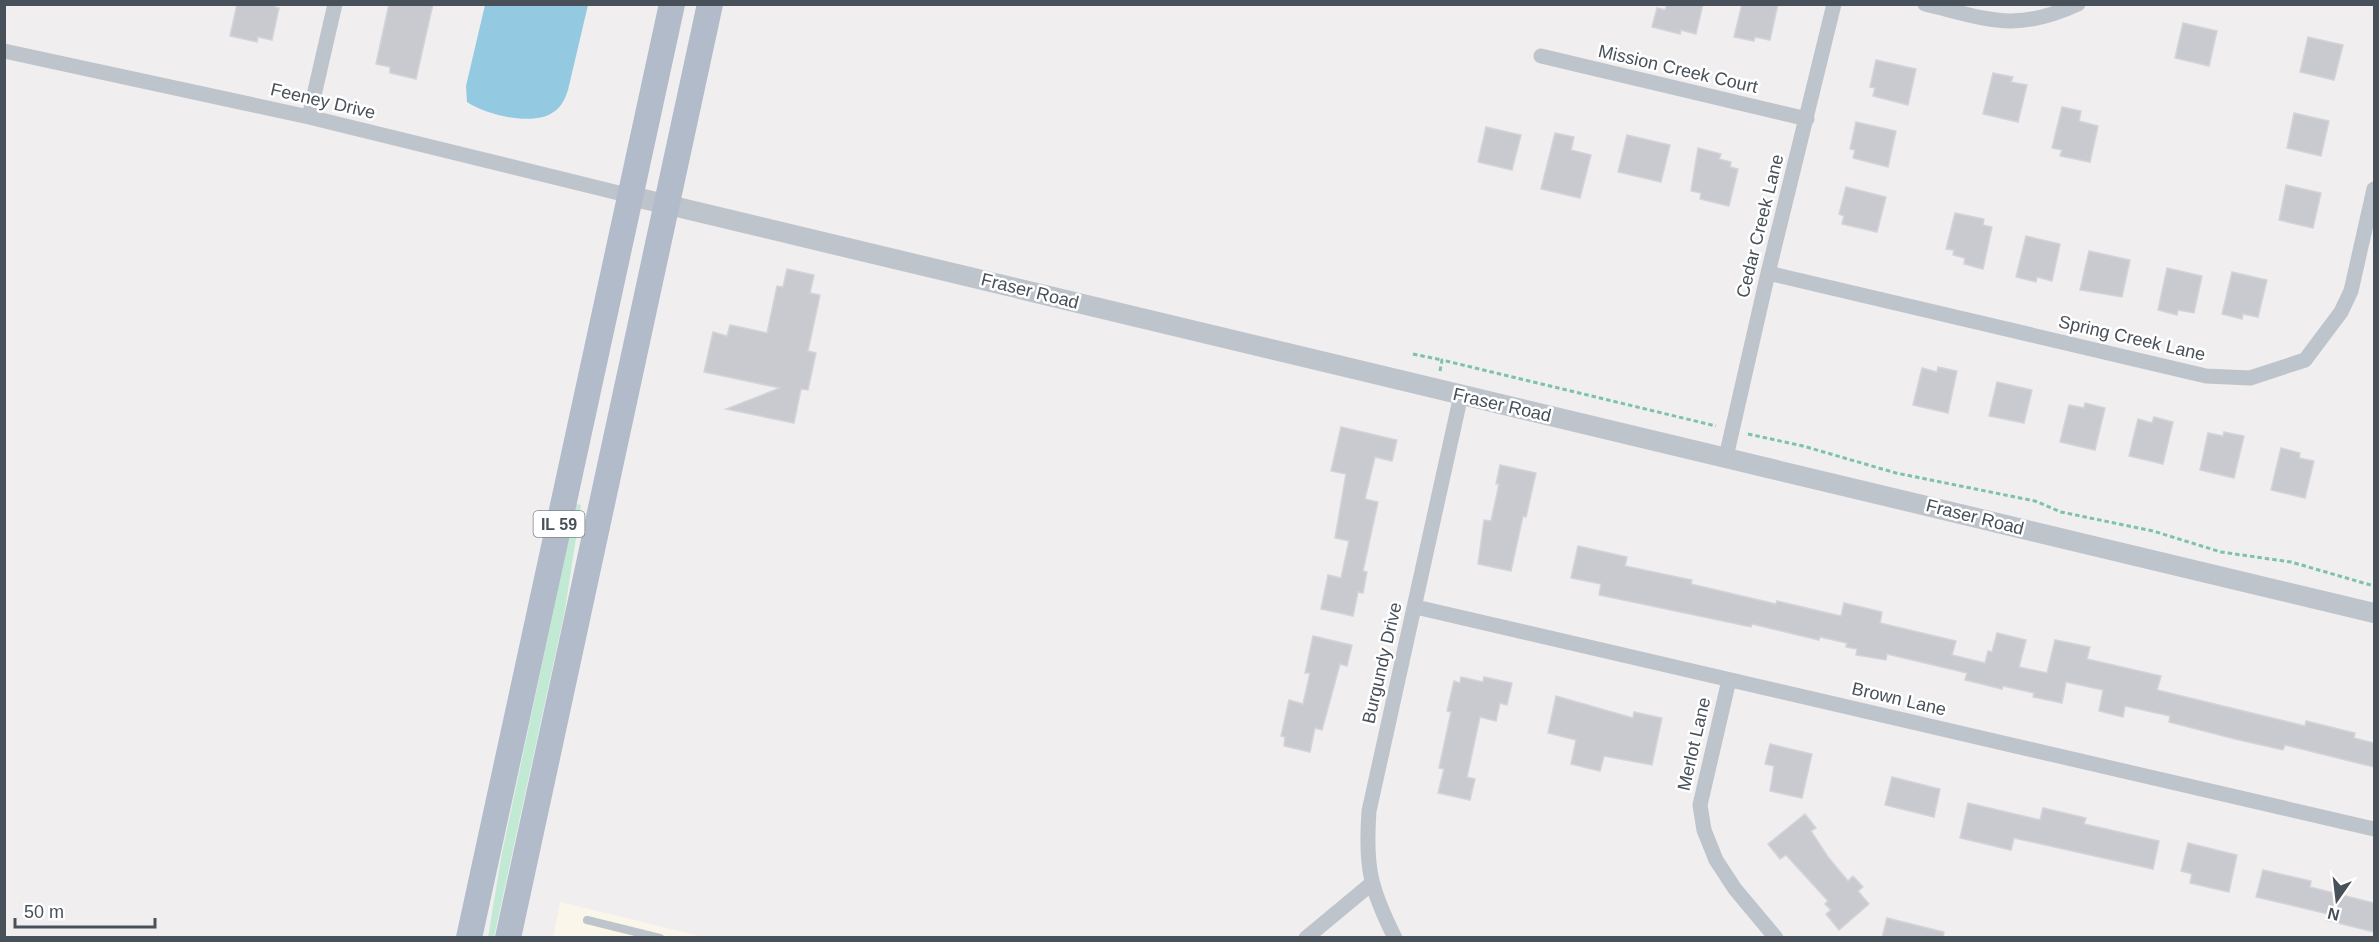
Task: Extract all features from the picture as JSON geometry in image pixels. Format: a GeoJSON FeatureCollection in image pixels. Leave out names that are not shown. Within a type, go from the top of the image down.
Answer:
{"type":"FeatureCollection","features":[{"type":"Feature","properties":{"kind":"main road","name":"IL 59"},"geometry":{"type":"LineString","coordinates":[[470,938],[672,4]]}},
{"type":"Feature","properties":{"kind":"main road","name":"IL 59"},"geometry":{"type":"LineString","coordinates":[[508,938],[710,4]]}},
{"type":"Feature","properties":{"kind":"street"},"geometry":{"type":"LineString","coordinates":[[309,117],[335,4]]}},
{"type":"Feature","properties":{"kind":"street","name":"Cedar Creek Lane"},"geometry":{"type":"LineString","coordinates":[[1726,458],[1768,273],[1834,4]]}},
{"type":"Feature","properties":{"kind":"street"},"geometry":{"type":"LineString","coordinates":[[1924,4],[1998,21],[2018,22],[2054,15],[2078,4]]}},
{"type":"Feature","properties":{"kind":"street","name":"Feeney Drive"},"geometry":{"type":"LineString","coordinates":[[4,51],[309,117],[631,196]]}},
{"type":"Feature","properties":{"kind":"street","name":"Mission Creek Court"},"geometry":{"type":"LineString","coordinates":[[1541,56],[1807,119]]}},
{"type":"Feature","properties":{"kind":"street","name":"Spring Creek Lane"},"geometry":{"type":"LineString","coordinates":[[1768,273],[2206,376],[2250,378],[2305,360],[2341,312],[2356,275],[2374,189]]}},
{"type":"Feature","properties":{"kind":"street","name":"Fraser Road"},"geometry":{"type":"LineString","coordinates":[[631,196],[2374,613]]}},
{"type":"Feature","properties":{"kind":"street","name":"Burgundy Drive"},"geometry":{"type":"LineString","coordinates":[[1395,938],[1371,884],[1367,843],[1368,811],[1416,606],[1461,395]]}},
{"type":"Feature","properties":{"kind":"street","name":"Brown Lane"},"geometry":{"type":"LineString","coordinates":[[1416,606],[2374,829]]}},
{"type":"Feature","properties":{"kind":"street","name":"Merlot Lane"},"geometry":{"type":"LineString","coordinates":[[1729,680],[1700,805],[1704,830],[1716,860],[1735,889],[1776,938]]}},
{"type":"Feature","properties":{"kind":"street"},"geometry":{"type":"LineString","coordinates":[[1306,938],[1371,884]]}},
{"type":"Feature","properties":{"kind":"lane"},"geometry":{"type":"LineString","coordinates":[[587,920],[660,938]]}},
{"type":"Feature","properties":{"kind":"path"},"geometry":{"type":"LineString","coordinates":[[1413,354],[1803,446],[1896,473],[2035,501],[2061,512],[2153,531],[2221,552],[2291,562],[2374,586]]}},
{"type":"Feature","properties":{"kind":"path"},"geometry":{"type":"LineString","coordinates":[[1436,389],[1442,360]]}},
{"type":"Feature","properties":{"kind":"shaded area"},"geometry":{"type":"Polygon","coordinates":[[[560,902],[704,937],[553,938],[560,902]]]}},
{"type":"Feature","properties":{"kind":"green space"},"geometry":{"type":"Polygon","coordinates":[[[576,504],[581,505],[565,610],[494,937],[488,938],[501,858],[576,504]]]}},
{"type":"Feature","properties":{"kind":"water"},"geometry":{"type":"Polygon","coordinates":[[[485,5],[588,5],[568,90],[558,109],[552,113],[533,119],[521,119],[497,115],[467,102],[466,86],[485,5]]]}},
{"type":"Feature","properties":{"kind":"building"},"geometry":{"type":"Polygon","coordinates":[[[237,4],[275,4],[275,7],[279,8],[272,40],[258,37],[257,42],[230,36],[237,4]]]}},
{"type":"Feature","properties":{"kind":"building"},"geometry":{"type":"Polygon","coordinates":[[[389,4],[433,4],[416,79],[390,73],[390,67],[376,64],[389,4]]]}},
{"type":"Feature","properties":{"kind":"building"},"geometry":{"type":"Polygon","coordinates":[[[1667,4],[1703,4],[1696,34],[1681,30],[1680,34],[1652,27],[1657,8],[1665,10],[1667,4]]]}},
{"type":"Feature","properties":{"kind":"building"},"geometry":{"type":"Polygon","coordinates":[[[1742,4],[1778,4],[1770,40],[1755,37],[1754,41],[1734,37],[1742,4]]]}},
{"type":"Feature","properties":{"kind":"building"},"geometry":{"type":"Polygon","coordinates":[[[2183,23],[2217,31],[2209,66],[2175,58],[2183,23]]]}},
{"type":"Feature","properties":{"kind":"building"},"geometry":{"type":"Polygon","coordinates":[[[2308,37],[2343,45],[2334,80],[2300,72],[2308,37]]]}},
{"type":"Feature","properties":{"kind":"building"},"geometry":{"type":"Polygon","coordinates":[[[1876,60],[1916,69],[1908,105],[1873,96],[1875,88],[1870,87],[1876,60]]]}},
{"type":"Feature","properties":{"kind":"building"},"geometry":{"type":"Polygon","coordinates":[[[1993,73],[2013,77],[2011,82],[2027,85],[2018,122],[1983,114],[1993,73]]]}},
{"type":"Feature","properties":{"kind":"building"},"geometry":{"type":"Polygon","coordinates":[[[2062,107],[2081,111],[2079,121],[2098,126],[2090,162],[2060,156],[2062,150],[2052,148],[2062,107]]]}},
{"type":"Feature","properties":{"kind":"building"},"geometry":{"type":"Polygon","coordinates":[[[2294,113],[2329,121],[2321,156],[2287,148],[2294,113]]]}},
{"type":"Feature","properties":{"kind":"building"},"geometry":{"type":"Polygon","coordinates":[[[1856,122],[1896,131],[1888,167],[1853,158],[1855,150],[1850,149],[1856,122]]]}},
{"type":"Feature","properties":{"kind":"building"},"geometry":{"type":"Polygon","coordinates":[[[1486,127],[1521,135],[1512,170],[1478,162],[1486,127]]]}},
{"type":"Feature","properties":{"kind":"building"},"geometry":{"type":"Polygon","coordinates":[[[1555,133],[1574,137],[1571,150],[1591,155],[1580,198],[1541,189],[1555,133]]]}},
{"type":"Feature","properties":{"kind":"building"},"geometry":{"type":"Polygon","coordinates":[[[1627,135],[1670,145],[1661,182],[1618,172],[1627,135]]]}},
{"type":"Feature","properties":{"kind":"building"},"geometry":{"type":"Polygon","coordinates":[[[1698,148],[1721,154],[1719,159],[1731,162],[1730,167],[1738,169],[1729,206],[1700,199],[1701,193],[1691,191],[1698,148]]]}},
{"type":"Feature","properties":{"kind":"building"},"geometry":{"type":"Polygon","coordinates":[[[2286,185],[2321,193],[2313,228],[2279,220],[2286,185]]]}},
{"type":"Feature","properties":{"kind":"building"},"geometry":{"type":"Polygon","coordinates":[[[1846,187],[1886,197],[1877,232],[1842,224],[1844,216],[1839,214],[1846,187]]]}},
{"type":"Feature","properties":{"kind":"building"},"geometry":{"type":"Polygon","coordinates":[[[1955,213],[1984,219],[1983,225],[1992,227],[1983,269],[1964,264],[1965,258],[1953,255],[1954,250],[1946,249],[1955,213]]]}},
{"type":"Feature","properties":{"kind":"building"},"geometry":{"type":"Polygon","coordinates":[[[2026,236],[2060,244],[2052,281],[2037,277],[2036,282],[2016,277],[2026,236]]]}},
{"type":"Feature","properties":{"kind":"building"},"geometry":{"type":"Polygon","coordinates":[[[2089,251],[2130,260],[2122,297],[2080,290],[2089,251]]]}},
{"type":"Feature","properties":{"kind":"building"},"geometry":{"type":"Polygon","coordinates":[[[2167,268],[2202,276],[2194,313],[2178,310],[2177,315],[2158,310],[2167,268]]]}},
{"type":"Feature","properties":{"kind":"building"},"geometry":{"type":"Polygon","coordinates":[[[787,269],[814,275],[810,293],[820,295],[808,351],[816,353],[808,390],[801,389],[794,423],[726,409],[780,388],[704,372],[713,332],[727,336],[730,325],[767,333],[777,286],[783,287],[787,269]]]}},
{"type":"Feature","properties":{"kind":"building"},"geometry":{"type":"Polygon","coordinates":[[[2232,272],[2267,280],[2258,317],[2243,314],[2242,319],[2222,314],[2232,272]]]}},
{"type":"Feature","properties":{"kind":"building"},"geometry":{"type":"Polygon","coordinates":[[[1938,367],[1957,371],[1948,413],[1913,405],[1922,368],[1937,372],[1938,367]]]}},
{"type":"Feature","properties":{"kind":"building"},"geometry":{"type":"Polygon","coordinates":[[[1997,382],[2032,390],[2024,423],[1989,416],[1997,382]]]}},
{"type":"Feature","properties":{"kind":"building"},"geometry":{"type":"Polygon","coordinates":[[[2085,403],[2105,408],[2095,450],[2060,442],[2069,405],[2084,408],[2085,403]]]}},
{"type":"Feature","properties":{"kind":"building"},"geometry":{"type":"Polygon","coordinates":[[[2154,417],[2173,422],[2163,464],[2129,456],[2138,419],[2152,423],[2154,417]]]}},
{"type":"Feature","properties":{"kind":"building"},"geometry":{"type":"Polygon","coordinates":[[[1341,427],[1397,440],[1392,461],[1375,457],[1365,499],[1378,502],[1363,571],[1367,572],[1363,593],[1358,592],[1353,616],[1321,609],[1328,575],[1341,578],[1349,541],[1335,538],[1346,474],[1331,471],[1341,427]]]}},
{"type":"Feature","properties":{"kind":"building"},"geometry":{"type":"Polygon","coordinates":[[[2224,432],[2244,436],[2234,478],[2200,470],[2208,433],[2223,436],[2224,432]]]}},
{"type":"Feature","properties":{"kind":"building"},"geometry":{"type":"Polygon","coordinates":[[[2281,448],[2300,453],[2299,458],[2314,461],[2305,498],[2271,490],[2281,448]]]}},
{"type":"Feature","properties":{"kind":"building"},"geometry":{"type":"Polygon","coordinates":[[[1500,465],[1536,473],[1526,517],[1523,516],[1511,571],[1478,564],[1484,520],[1491,521],[1499,484],[1496,484],[1500,465]]]}},
{"type":"Feature","properties":{"kind":"building"},"geometry":{"type":"Polygon","coordinates":[[[1578,546],[1627,557],[1625,566],[1692,580],[1691,584],[1776,604],[1777,601],[1841,616],[1844,603],[1882,612],[1880,623],[1956,641],[1952,655],[1985,663],[1988,651],[1992,652],[1997,633],[2026,640],[2019,667],[2047,673],[2055,640],[2090,647],[2087,659],[2161,676],[2157,690],[2305,726],[2306,721],[2355,733],[2354,738],[2374,743],[2374,767],[2285,745],[2283,750],[2235,739],[2169,722],[2170,716],[2125,706],[2123,717],[2099,711],[2103,690],[2066,682],[2062,703],[2033,697],[2034,693],[2003,686],[2002,689],[1965,680],[1967,673],[1887,654],[1886,660],[1856,655],[1857,649],[1846,647],[1847,643],[1820,637],[1819,640],[1752,624],[1751,627],[1599,595],[1601,584],[1571,578],[1578,546]]]}},
{"type":"Feature","properties":{"kind":"building"},"geometry":{"type":"Polygon","coordinates":[[[1313,636],[1352,645],[1347,666],[1340,664],[1322,730],[1315,728],[1310,752],[1284,746],[1285,737],[1281,736],[1289,700],[1303,704],[1310,673],[1305,673],[1313,636]]]}},
{"type":"Feature","properties":{"kind":"building"},"geometry":{"type":"Polygon","coordinates":[[[1461,677],[1483,682],[1484,677],[1512,683],[1507,705],[1500,703],[1496,721],[1480,717],[1467,777],[1475,779],[1470,800],[1438,793],[1444,769],[1439,768],[1451,712],[1447,711],[1454,681],[1460,683],[1461,677]]]}},
{"type":"Feature","properties":{"kind":"building"},"geometry":{"type":"Polygon","coordinates":[[[1556,696],[1633,718],[1634,712],[1662,718],[1652,765],[1604,756],[1600,771],[1571,764],[1576,740],[1548,733],[1556,696]]]}},
{"type":"Feature","properties":{"kind":"building"},"geometry":{"type":"Polygon","coordinates":[[[1770,744],[1812,754],[1802,798],[1770,791],[1774,766],[1765,764],[1770,744]]]}},
{"type":"Feature","properties":{"kind":"building"},"geometry":{"type":"Polygon","coordinates":[[[1892,777],[1940,789],[1934,817],[1885,805],[1892,777]]]}},
{"type":"Feature","properties":{"kind":"building"},"geometry":{"type":"Polygon","coordinates":[[[1968,803],[2040,820],[2043,808],[2086,818],[2084,824],[2159,841],[2153,869],[2014,838],[2011,850],[1960,838],[1968,803]]]}},
{"type":"Feature","properties":{"kind":"building"},"geometry":{"type":"Polygon","coordinates":[[[1805,814],[1816,828],[1811,831],[1828,857],[1848,881],[1853,876],[1863,887],[1858,891],[1869,904],[1839,930],[1826,914],[1831,910],[1825,904],[1828,901],[1786,855],[1780,859],[1768,844],[1805,814]]]}},
{"type":"Feature","properties":{"kind":"building"},"geometry":{"type":"Polygon","coordinates":[[[2188,843],[2237,855],[2229,892],[2190,883],[2192,874],[2181,871],[2188,843]]]}},
{"type":"Feature","properties":{"kind":"building"},"geometry":{"type":"Polygon","coordinates":[[[2263,870],[2311,881],[2310,887],[2374,903],[2374,932],[2326,920],[2328,914],[2256,897],[2263,870]]]}},
{"type":"Feature","properties":{"kind":"building"},"geometry":{"type":"Polygon","coordinates":[[[1887,918],[1944,932],[1943,938],[1882,938],[1887,918]]]}}]}
